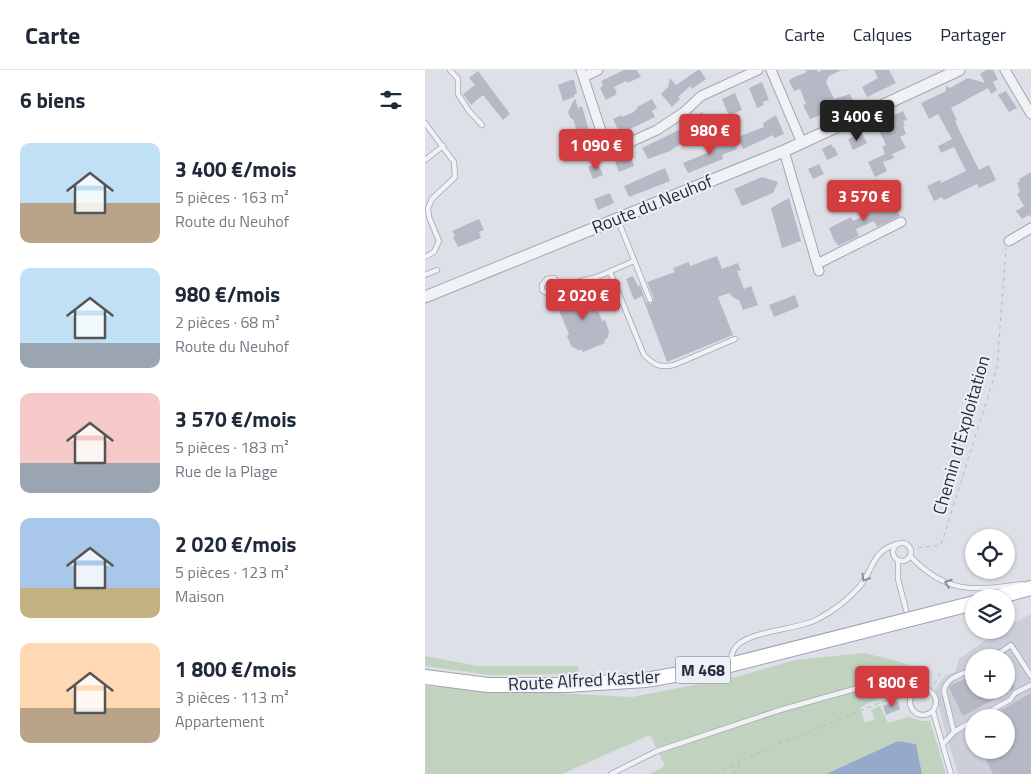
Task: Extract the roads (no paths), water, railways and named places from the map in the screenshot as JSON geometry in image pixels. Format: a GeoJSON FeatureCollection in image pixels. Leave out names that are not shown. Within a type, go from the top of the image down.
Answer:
{"type":"FeatureCollection","features":[{"type":"Feature","properties":{"kind":"main road"},"geometry":{"type":"LineString","coordinates":[[1015,592],[1031,588]]}},
{"type":"Feature","properties":{"kind":"main road","name":"Route Alfred Kastler"},"geometry":{"type":"LineString","coordinates":[[425,677],[488,685],[566,685],[646,680],[730,665],[965,605]]}},
{"type":"Feature","properties":{"kind":"street"},"geometry":{"type":"LineString","coordinates":[[598,70],[582,73],[605,143],[615,149],[657,130],[684,112],[701,96],[758,70]]}},
{"type":"Feature","properties":{"kind":"street"},"geometry":{"type":"LineString","coordinates":[[771,70],[802,143]]}},
{"type":"Feature","properties":{"kind":"street","name":"Route du Neuhof"},"geometry":{"type":"LineString","coordinates":[[425,297],[784,151],[959,70]]}},
{"type":"Feature","properties":{"kind":"street"},"geometry":{"type":"LineString","coordinates":[[1005,70],[1031,114]]}},
{"type":"Feature","properties":{"kind":"street"},"geometry":{"type":"LineString","coordinates":[[784,151],[818,267],[901,222]]}},
{"type":"Feature","properties":{"kind":"street"},"geometry":{"type":"LineString","coordinates":[[1009,241],[1031,228]]}},
{"type":"Feature","properties":{"kind":"lane"},"geometry":{"type":"LineString","coordinates":[[450,70],[457,80],[458,94],[469,111],[482,125]]}},
{"type":"Feature","properties":{"kind":"lane"},"geometry":{"type":"LineString","coordinates":[[425,123],[454,162],[455,178],[432,199],[428,208],[429,217],[439,241],[434,252],[425,256]]}},
{"type":"Feature","properties":{"kind":"lane"},"geometry":{"type":"LineString","coordinates":[[425,160],[443,146]]}},
{"type":"Feature","properties":{"kind":"lane"},"geometry":{"type":"LineString","coordinates":[[617,218],[649,300]]}},
{"type":"Feature","properties":{"kind":"lane"},"geometry":{"type":"LineString","coordinates":[[561,286],[554,278],[547,279],[543,284],[543,290],[551,296],[557,294],[561,286],[597,277],[634,261]]}},
{"type":"Feature","properties":{"kind":"lane"},"geometry":{"type":"LineString","coordinates":[[425,275],[437,270]]}},
{"type":"Feature","properties":{"kind":"lane"},"geometry":{"type":"LineString","coordinates":[[609,272],[644,355],[653,364],[663,368],[673,365],[735,339]]}},
{"type":"Feature","properties":{"kind":"lane"},"geometry":{"type":"LineString","coordinates":[[730,665],[735,648],[747,639],[814,622],[834,611],[862,584],[875,558],[886,548],[905,543],[910,549],[910,556],[906,560],[898,560]]}},
{"type":"Feature","properties":{"kind":"lane"},"geometry":{"type":"LineString","coordinates":[[897,544],[893,549],[893,554],[898,560],[897,579],[906,610]]}},
{"type":"Feature","properties":{"kind":"lane"},"geometry":{"type":"LineString","coordinates":[[910,556],[932,576],[967,589],[997,588],[1031,583]]}},
{"type":"Feature","properties":{"kind":"lane"},"geometry":{"type":"LineString","coordinates":[[1015,651],[1031,676]]}},
{"type":"Feature","properties":{"kind":"lane"},"geometry":{"type":"LineString","coordinates":[[954,732],[944,691],[945,685],[949,680],[965,673]]}},
{"type":"Feature","properties":{"kind":"lane"},"geometry":{"type":"LineString","coordinates":[[611,774],[657,751],[780,710],[881,681],[897,677],[914,692]]}},
{"type":"Feature","properties":{"kind":"lane"},"geometry":{"type":"LineString","coordinates":[[994,709],[1010,700],[1015,693],[1031,684]]}},
{"type":"Feature","properties":{"kind":"lane"},"geometry":{"type":"LineString","coordinates":[[922,688],[931,691],[937,702],[933,711],[925,715],[917,714],[911,707],[910,698],[914,692],[922,688]]}},
{"type":"Feature","properties":{"kind":"lane"},"geometry":{"type":"LineString","coordinates":[[933,711],[951,774]]}},
{"type":"Feature","properties":{"kind":"lane"},"geometry":{"type":"LineString","coordinates":[[943,744],[954,732],[965,725]]}},
{"type":"Feature","properties":{"kind":"water"},"geometry":{"type":"Polygon","coordinates":[[[898,741],[916,744],[922,774],[826,774],[898,741]]]}}]}
